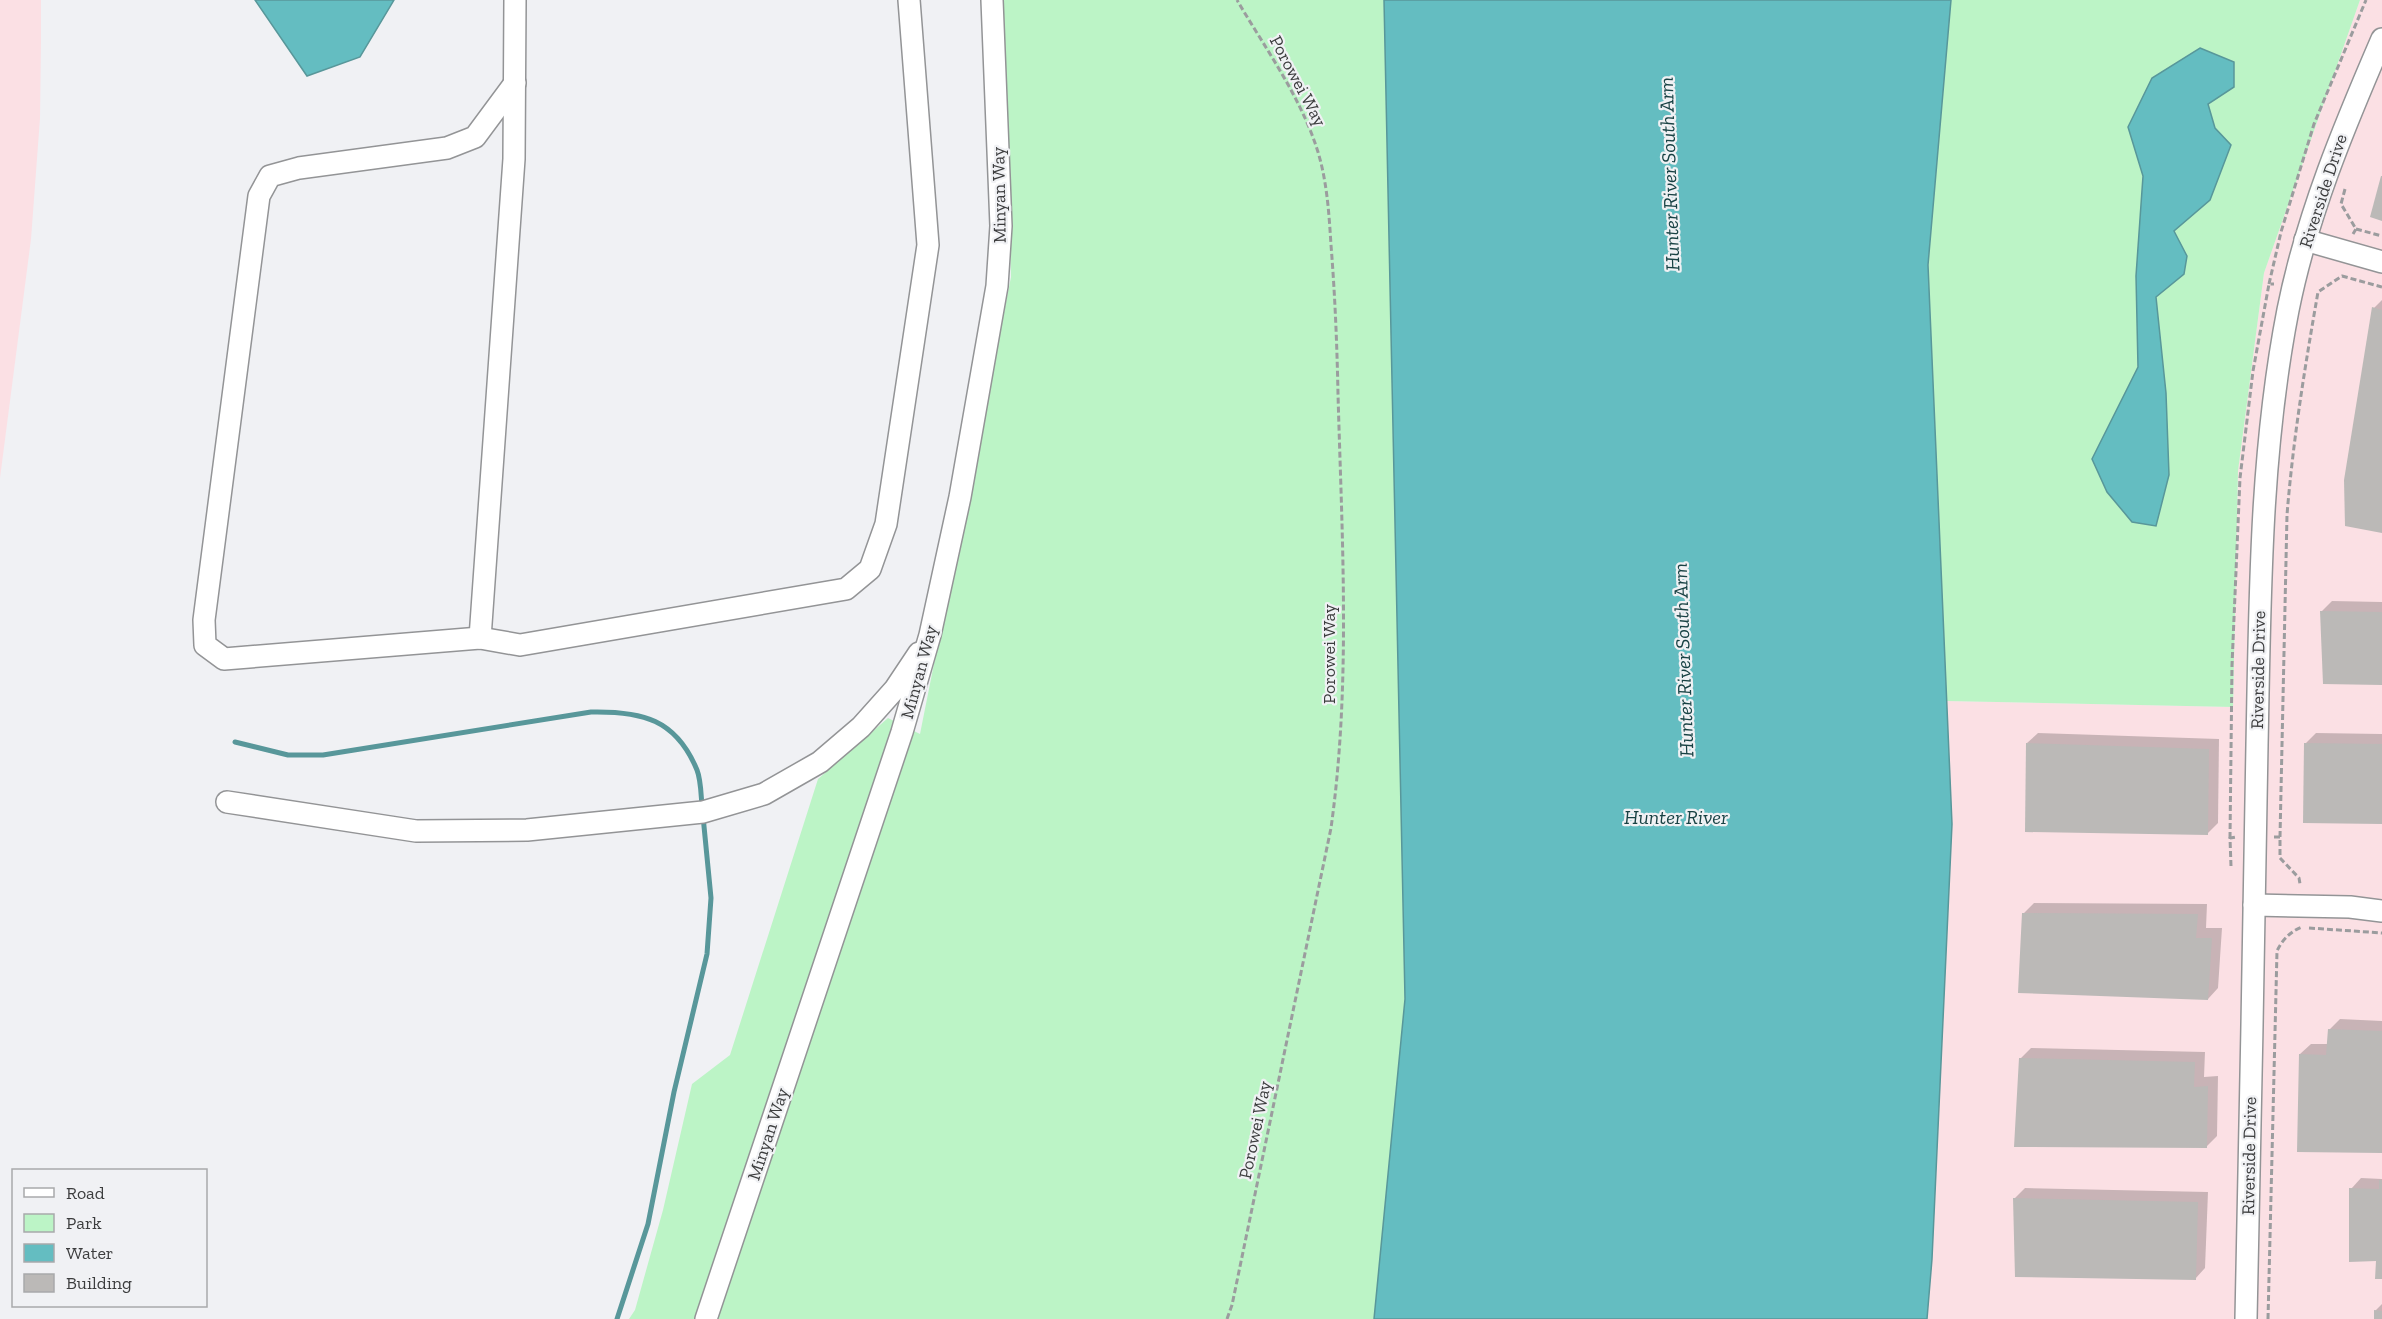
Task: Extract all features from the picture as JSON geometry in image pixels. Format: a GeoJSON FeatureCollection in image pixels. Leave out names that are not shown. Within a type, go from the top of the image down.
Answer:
{"type":"FeatureCollection","features":[{"type":"Feature","properties":{"kind":"street"},"geometry":{"type":"LineString","coordinates":[[480,638],[514,159],[515,0]]}},
{"type":"Feature","properties":{"kind":"street"},"geometry":{"type":"LineString","coordinates":[[514,83],[475,137],[447,148],[299,168],[270,176],[259,196],[204,620],[205,645],[224,659],[480,638],[520,645],[846,589],[870,569],[886,524],[928,245],[909,0]]}},
{"type":"Feature","properties":{"kind":"street","name":"Minyan Way"},"geometry":{"type":"LineString","coordinates":[[706,1319],[902,732],[930,635],[960,497],[997,286],[1001,226],[992,0]]}},
{"type":"Feature","properties":{"kind":"street","name":"Riverside Drive"},"geometry":{"type":"LineString","coordinates":[[2246,1319],[2263,512],[2270,424],[2288,311],[2305,240],[2338,139],[2382,39]]}},
{"type":"Feature","properties":{"kind":"street"},"geometry":{"type":"LineString","coordinates":[[2305,240],[2382,262]]}},
{"type":"Feature","properties":{"kind":"street"},"geometry":{"type":"LineString","coordinates":[[227,802],[416,831],[527,830],[703,812],[764,794],[820,762],[861,727],[895,689],[930,635]]}},
{"type":"Feature","properties":{"kind":"street"},"geometry":{"type":"LineString","coordinates":[[2254,905],[2382,910]]}},
{"type":"Feature","properties":{"kind":"path","name":"Porowei Way"},"geometry":{"type":"LineString","coordinates":[[1227,1319],[1232,1305],[1331,828],[1339,770],[1342,696],[1343,558],[1336,326],[1327,189],[1318,152],[1307,122],[1237,0]]}},
{"type":"Feature","properties":{"kind":"path"},"geometry":{"type":"LineString","coordinates":[[2269,284],[2281,232],[2314,124],[2366,0]]}},
{"type":"Feature","properties":{"kind":"path"},"geometry":{"type":"LineString","coordinates":[[2346,184],[2341,204],[2356,229],[2382,236]]}},
{"type":"Feature","properties":{"kind":"path"},"geometry":{"type":"LineString","coordinates":[[2352,236],[2356,229]]}},
{"type":"Feature","properties":{"kind":"path"},"geometry":{"type":"LineString","coordinates":[[2300,884],[2299,878],[2280,858],[2288,505],[2304,362],[2318,293],[2342,276],[2343,272]]}},
{"type":"Feature","properties":{"kind":"path"},"geometry":{"type":"LineString","coordinates":[[2342,276],[2382,287]]}},
{"type":"Feature","properties":{"kind":"path"},"geometry":{"type":"LineString","coordinates":[[2313,291],[2318,293]]}},
{"type":"Feature","properties":{"kind":"path"},"geometry":{"type":"LineString","coordinates":[[2231,866],[2230,838],[2236,837]]}},
{"type":"Feature","properties":{"kind":"path"},"geometry":{"type":"LineString","coordinates":[[2274,837],[2280,837]]}},
{"type":"Feature","properties":{"kind":"path"},"geometry":{"type":"LineString","coordinates":[[2268,1319],[2277,951],[2295,930],[2303,927],[2382,933]]}},
{"type":"Feature","properties":{"kind":"shaded area"},"geometry":{"type":"Polygon","coordinates":[[[0,0],[41,0],[41,41],[40,118],[31,239],[0,478],[0,0]]]}},
{"type":"Feature","properties":{"kind":"shaded area"},"geometry":{"type":"Polygon","coordinates":[[[2360,0],[2382,0],[2382,1319],[1927,1319],[1932,1259],[1952,824],[1946,701],[2233,707],[2238,470],[2264,273],[2360,0]]]}},
{"type":"Feature","properties":{"kind":"green space"},"geometry":{"type":"Polygon","coordinates":[[[1002,0],[1384,0],[1405,999],[1374,1319],[629,1319],[635,1310],[663,1210],[692,1084],[730,1055],[818,779],[888,718],[920,734],[1011,277],[1002,0]]]}},
{"type":"Feature","properties":{"kind":"green space"},"geometry":{"type":"Polygon","coordinates":[[[1951,0],[2360,0],[2264,273],[2238,471],[2233,707],[1946,701],[1928,265],[1951,0]]]}},
{"type":"Feature","properties":{"kind":"water"},"geometry":{"type":"Polygon","coordinates":[[[255,0],[394,0],[360,57],[307,76],[255,0]]]}},
{"type":"Feature","properties":{"kind":"water","name":"Hunter River"},"geometry":{"type":"Polygon","coordinates":[[[1384,0],[1951,0],[1928,265],[1952,824],[1932,1259],[1927,1319],[1374,1319],[1405,999],[1384,0]]]}},
{"type":"Feature","properties":{"kind":"water"},"geometry":{"type":"Polygon","coordinates":[[[2200,48],[2234,62],[2234,87],[2208,104],[2215,128],[2231,145],[2210,200],[2174,231],[2187,256],[2184,274],[2156,297],[2166,393],[2169,475],[2156,526],[2132,522],[2107,492],[2092,459],[2138,367],[2136,276],[2143,176],[2128,127],[2152,78],[2200,48]]]}},
{"type":"Feature","properties":{"kind":"building"},"geometry":{"type":"Polygon","coordinates":[[[2382,176],[2382,221],[2370,217],[2382,176]]]}},
{"type":"Feature","properties":{"kind":"building"},"geometry":{"type":"Polygon","coordinates":[[[2372,307],[2382,310],[2382,533],[2345,526],[2344,480],[2372,307]]]}},
{"type":"Feature","properties":{"kind":"building"},"geometry":{"type":"Polygon","coordinates":[[[2320,611],[2382,612],[2382,685],[2323,684],[2320,611]]]}},
{"type":"Feature","properties":{"kind":"building"},"geometry":{"type":"Polygon","coordinates":[[[2026,743],[2209,749],[2208,835],[2025,832],[2026,743]]]}},
{"type":"Feature","properties":{"kind":"building"},"geometry":{"type":"Polygon","coordinates":[[[2304,743],[2382,744],[2382,824],[2303,823],[2304,743]]]}},
{"type":"Feature","properties":{"kind":"building"},"geometry":{"type":"Polygon","coordinates":[[[2022,913],[2198,914],[2196,938],[2212,938],[2208,1000],[2018,993],[2022,913]]]}},
{"type":"Feature","properties":{"kind":"building"},"geometry":{"type":"Polygon","coordinates":[[[2328,1029],[2382,1031],[2382,1153],[2297,1152],[2299,1054],[2326,1055],[2328,1029]]]}},
{"type":"Feature","properties":{"kind":"building"},"geometry":{"type":"Polygon","coordinates":[[[2019,1058],[2195,1062],[2194,1087],[2208,1086],[2207,1148],[2014,1147],[2019,1058]]]}},
{"type":"Feature","properties":{"kind":"building"},"geometry":{"type":"Polygon","coordinates":[[[2379,1180],[2382,1180],[2382,1279],[2375,1279],[2376,1261],[2349,1262],[2349,1188],[2379,1189],[2379,1180]]]}},
{"type":"Feature","properties":{"kind":"building"},"geometry":{"type":"Polygon","coordinates":[[[2013,1198],[2198,1202],[2196,1280],[2015,1277],[2013,1198]]]}},
{"type":"Feature","properties":{"kind":"building"},"geometry":{"type":"Polygon","coordinates":[[[2374,1310],[2382,1311],[2382,1319],[2374,1319],[2374,1310]]]}},
{"type":"Feature","properties":{"kind":"waterway"},"geometry":{"type":"LineString","coordinates":[[235,742],[288,755],[323,755],[591,712],[626,713],[655,722],[668,729],[679,739],[697,770],[702,806]]}},
{"type":"Feature","properties":{"kind":"waterway"},"geometry":{"type":"LineString","coordinates":[[617,1319],[648,1224],[674,1092],[707,954],[711,898],[703,816]]}},
{"type":"Feature","properties":{"kind":"water label","name":"Hunter River South Arm"},"geometry":{"type":"Point","coordinates":[1669,174]}},
{"type":"Feature","properties":{"kind":"water label","name":"Hunter River South Arm"},"geometry":{"type":"Point","coordinates":[1683,660]}}]}
